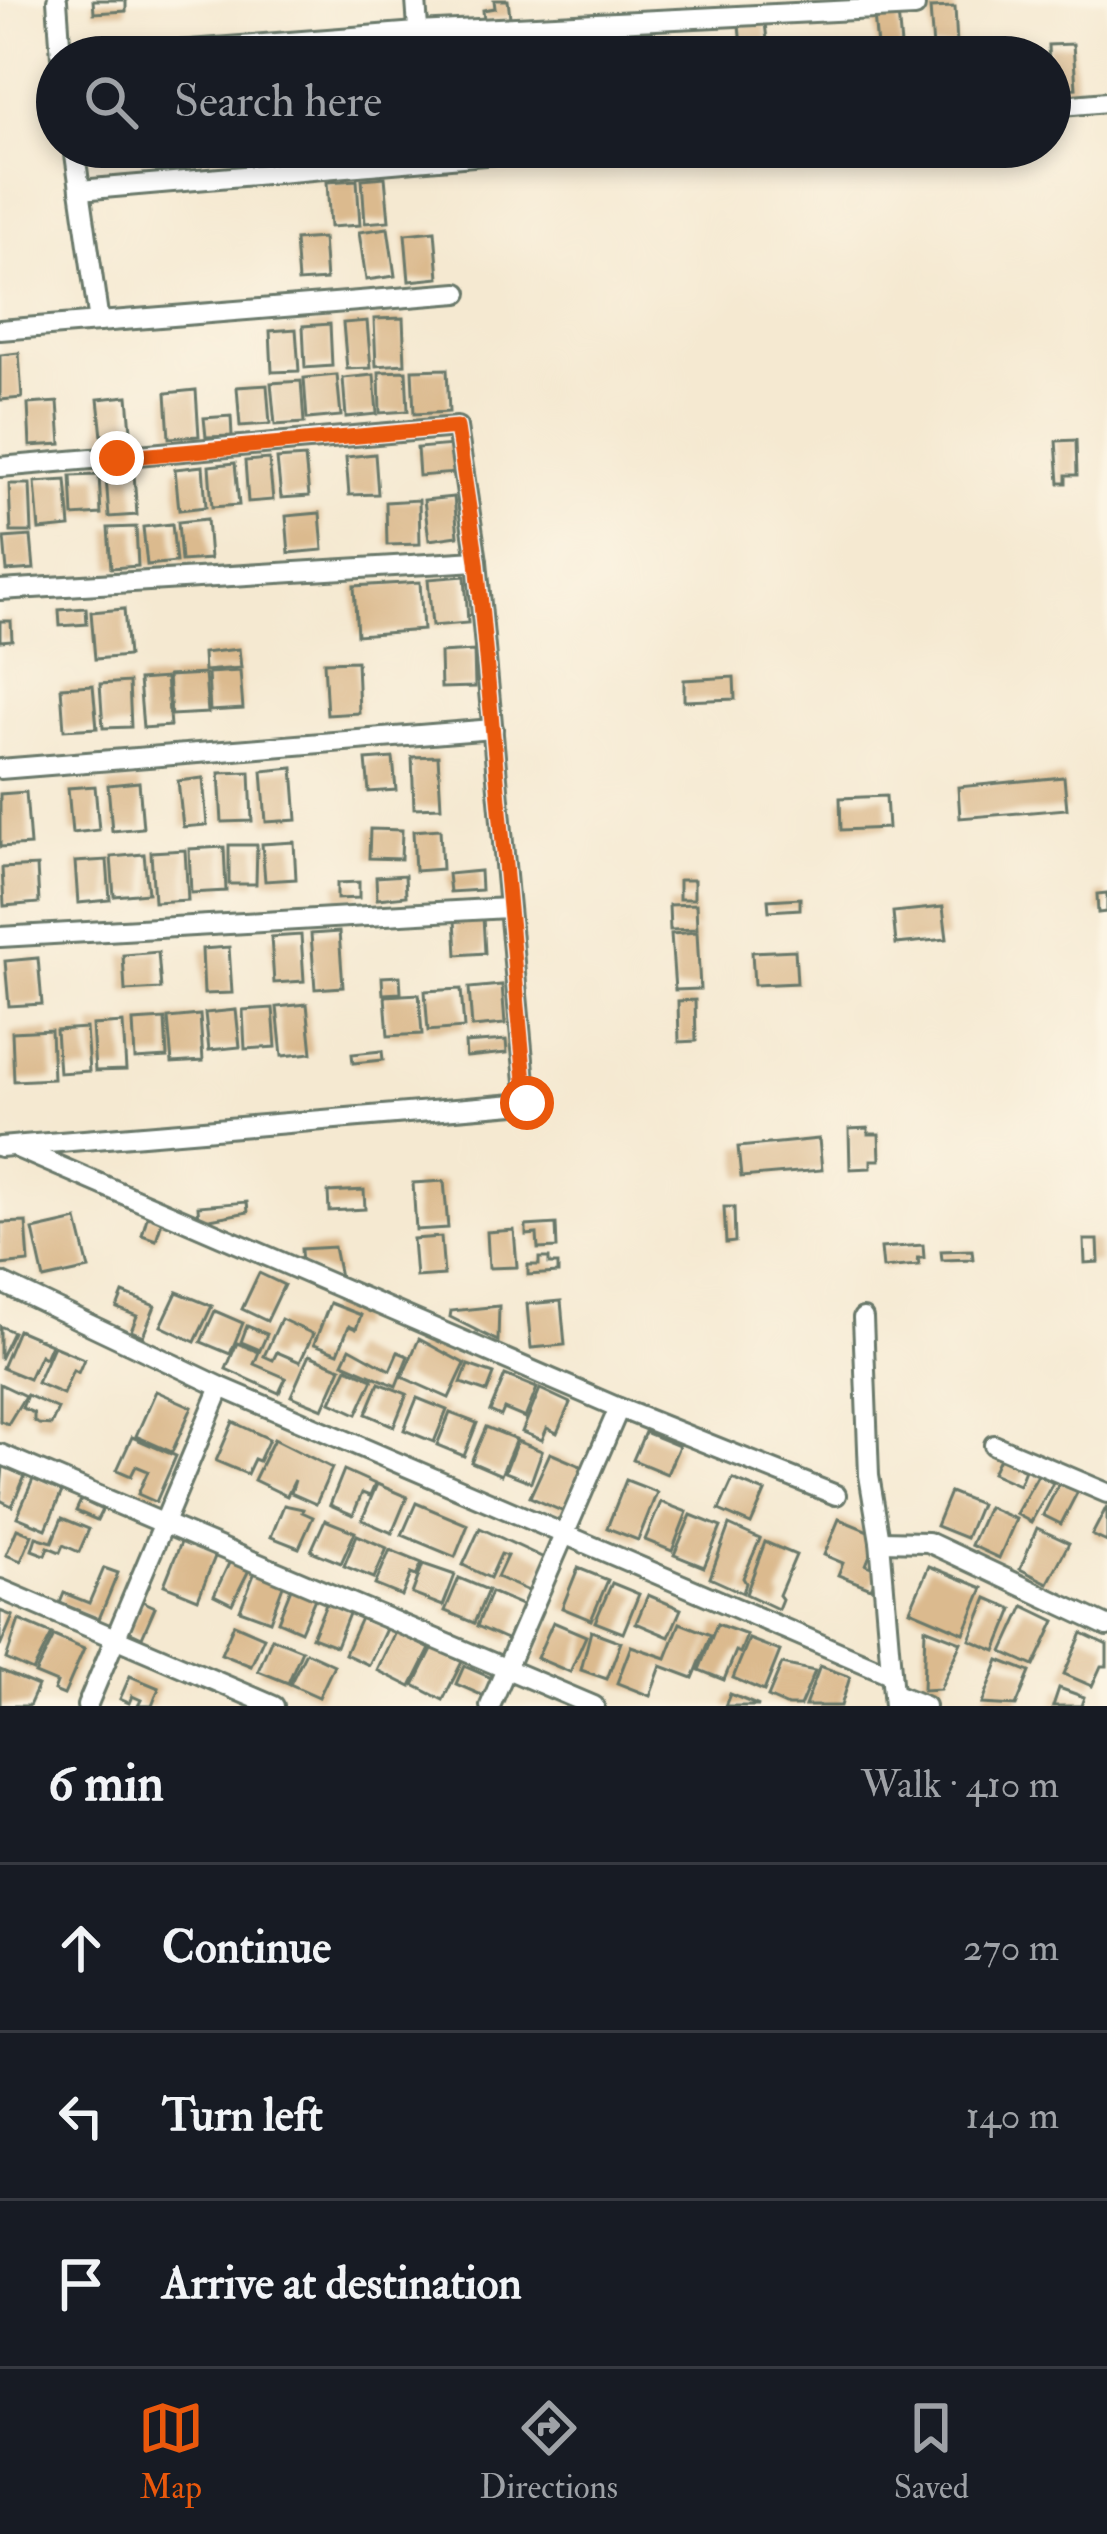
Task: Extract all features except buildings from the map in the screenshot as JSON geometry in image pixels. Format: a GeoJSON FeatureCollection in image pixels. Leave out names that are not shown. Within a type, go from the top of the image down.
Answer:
{"type":"FeatureCollection","features":[{"type":"Feature","properties":{"kind":"street"},"geometry":{"type":"LineString","coordinates":[[57,0],[60,36]]}},
{"type":"Feature","properties":{"kind":"street"},"geometry":{"type":"LineString","coordinates":[[416,0],[417,36]]}},
{"type":"Feature","properties":{"kind":"street"},"geometry":{"type":"LineString","coordinates":[[366,36],[915,7]]}},
{"type":"Feature","properties":{"kind":"street"},"geometry":{"type":"LineString","coordinates":[[1071,105],[1107,102]]}},
{"type":"Feature","properties":{"kind":"street"},"geometry":{"type":"LineString","coordinates":[[77,168],[99,322]]}},
{"type":"Feature","properties":{"kind":"street"},"geometry":{"type":"LineString","coordinates":[[80,190],[289,168]]}},
{"type":"Feature","properties":{"kind":"street"},"geometry":{"type":"LineString","coordinates":[[0,330],[458,293]]}},
{"type":"Feature","properties":{"kind":"street"},"geometry":{"type":"LineString","coordinates":[[0,467],[457,427],[477,561],[527,1103],[6,1147]]}},
{"type":"Feature","properties":{"kind":"street"},"geometry":{"type":"LineString","coordinates":[[0,590],[477,561]]}},
{"type":"Feature","properties":{"kind":"street"},"geometry":{"type":"LineString","coordinates":[[0,769],[493,729]]}},
{"type":"Feature","properties":{"kind":"street"},"geometry":{"type":"LineString","coordinates":[[0,938],[507,908]]}},
{"type":"Feature","properties":{"kind":"street"},"geometry":{"type":"LineString","coordinates":[[6,1147],[836,1496]]}},
{"type":"Feature","properties":{"kind":"street"},"geometry":{"type":"LineString","coordinates":[[0,1282],[221,1387],[565,1533],[925,1706]]}},
{"type":"Feature","properties":{"kind":"street"},"geometry":{"type":"LineString","coordinates":[[863,1318],[869,1475],[880,1541],[892,1691]]}},
{"type":"Feature","properties":{"kind":"street"},"geometry":{"type":"LineString","coordinates":[[87,1706],[221,1387]]}},
{"type":"Feature","properties":{"kind":"street"},"geometry":{"type":"LineString","coordinates":[[490,1706],[619,1408]]}},
{"type":"Feature","properties":{"kind":"street"},"geometry":{"type":"LineString","coordinates":[[994,1445],[1107,1493]]}},
{"type":"Feature","properties":{"kind":"street"},"geometry":{"type":"LineString","coordinates":[[0,1454],[594,1706]]}},
{"type":"Feature","properties":{"kind":"street"},"geometry":{"type":"LineString","coordinates":[[880,1541],[928,1542],[1107,1626]]}},
{"type":"Feature","properties":{"kind":"street"},"geometry":{"type":"LineString","coordinates":[[0,1589],[274,1706]]}},
{"type":"Feature","properties":{"kind":"route"},"geometry":{"type":"LineString","coordinates":[[117,458],[457,427],[477,561],[527,1103]]}}]}
